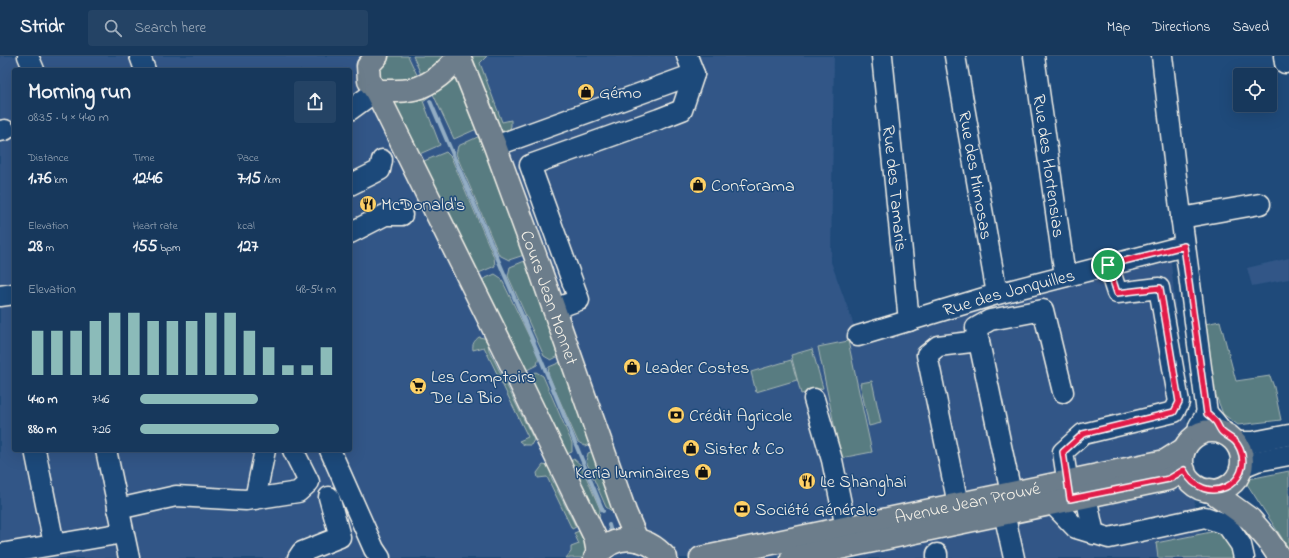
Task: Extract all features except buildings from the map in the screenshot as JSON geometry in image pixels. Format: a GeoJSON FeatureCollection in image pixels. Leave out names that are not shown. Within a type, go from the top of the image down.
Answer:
{"type":"FeatureCollection","features":[{"type":"Feature","properties":{"kind":"main road"},"geometry":{"type":"LineString","coordinates":[[376,91],[414,89],[436,79],[451,66],[459,56]]}},
{"type":"Feature","properties":{"kind":"main road","name":"Cours Jean Monnet"},"geometry":{"type":"LineString","coordinates":[[459,56],[495,146],[625,512],[637,540]]}},
{"type":"Feature","properties":{"kind":"main road"},"geometry":{"type":"LineString","coordinates":[[368,59],[370,81],[590,526],[595,537],[597,556]]}},
{"type":"Feature","properties":{"kind":"main road"},"geometry":{"type":"LineString","coordinates":[[1239,473],[1229,486],[1220,490],[1202,488],[1194,484],[1188,478],[1189,451],[1206,431],[1214,431],[1229,437],[1240,450],[1242,458],[1239,473],[1240,496],[1250,519]]}},
{"type":"Feature","properties":{"kind":"main road","name":"Avenue Jean Prouvé"},"geometry":{"type":"LineString","coordinates":[[701,558],[850,544],[958,504],[1007,503],[1169,479],[1189,451]]}},
{"type":"Feature","properties":{"kind":"main road"},"geometry":{"type":"LineString","coordinates":[[1210,490],[1250,519],[1268,540],[1280,558]]}},
{"type":"Feature","properties":{"kind":"main road","name":"Avenue Jean Prouvé"},"geometry":{"type":"LineString","coordinates":[[792,558],[1007,503]]}},
{"type":"Feature","properties":{"kind":"main road"},"geometry":{"type":"LineString","coordinates":[[597,556],[609,545],[622,540],[637,540],[649,543],[659,550],[666,558]]}},
{"type":"Feature","properties":{"kind":"street"},"geometry":{"type":"LineString","coordinates":[[28,56],[33,68]]}},
{"type":"Feature","properties":{"kind":"street"},"geometry":{"type":"LineString","coordinates":[[140,56],[145,68]]}},
{"type":"Feature","properties":{"kind":"street","name":"Rue des Tamaris"},"geometry":{"type":"LineString","coordinates":[[882,56],[909,321]]}},
{"type":"Feature","properties":{"kind":"street","name":"Rue des Mimosas"},"geometry":{"type":"LineString","coordinates":[[955,56],[997,294]]}},
{"type":"Feature","properties":{"kind":"street","name":"Rue des Hortensias"},"geometry":{"type":"LineString","coordinates":[[1034,56],[1065,276]]}},
{"type":"Feature","properties":{"kind":"street"},"geometry":{"type":"LineString","coordinates":[[1162,56],[1184,246],[1207,414],[1229,437],[1253,442],[1289,435]]}},
{"type":"Feature","properties":{"kind":"street"},"geometry":{"type":"LineString","coordinates":[[495,146],[690,65]]}},
{"type":"Feature","properties":{"kind":"street"},"geometry":{"type":"LineString","coordinates":[[505,174],[682,110],[690,65]]}},
{"type":"Feature","properties":{"kind":"street"},"geometry":{"type":"LineString","coordinates":[[352,109],[376,91]]}},
{"type":"Feature","properties":{"kind":"street"},"geometry":{"type":"LineString","coordinates":[[352,184],[380,170],[382,160]]}},
{"type":"Feature","properties":{"kind":"street"},"geometry":{"type":"LineString","coordinates":[[530,165],[579,300],[554,309]]}},
{"type":"Feature","properties":{"kind":"street"},"geometry":{"type":"LineString","coordinates":[[1181,218],[1260,204]]}},
{"type":"Feature","properties":{"kind":"street"},"geometry":{"type":"LineString","coordinates":[[352,232],[385,215],[402,215]]}},
{"type":"Feature","properties":{"kind":"street","name":"Rue des Jonquilles"},"geometry":{"type":"LineString","coordinates":[[858,336],[997,294],[1184,246]]}},
{"type":"Feature","properties":{"kind":"street"},"geometry":{"type":"LineString","coordinates":[[1108,265],[1117,293],[1160,288],[1179,402],[1174,412],[1083,434],[1063,452],[1069,495],[1076,528],[1108,538],[1205,517],[1227,525],[1241,545],[1244,558]]}},
{"type":"Feature","properties":{"kind":"street"},"geometry":{"type":"LineString","coordinates":[[0,296],[12,294]]}},
{"type":"Feature","properties":{"kind":"street"},"geometry":{"type":"LineString","coordinates":[[1014,558],[1007,503],[976,328],[990,320],[1043,310],[1063,392]]}},
{"type":"Feature","properties":{"kind":"street"},"geometry":{"type":"LineString","coordinates":[[958,504],[927,356],[938,346],[979,341]]}},
{"type":"Feature","properties":{"kind":"street"},"geometry":{"type":"LineString","coordinates":[[814,399],[832,460],[850,544]]}},
{"type":"Feature","properties":{"kind":"street"},"geometry":{"type":"LineString","coordinates":[[1189,451],[1199,426],[1207,414]]}},
{"type":"Feature","properties":{"kind":"street"},"geometry":{"type":"LineString","coordinates":[[35,452],[54,544]]}},
{"type":"Feature","properties":{"kind":"street"},"geometry":{"type":"LineString","coordinates":[[106,452],[129,558]]}},
{"type":"Feature","properties":{"kind":"street"},"geometry":{"type":"LineString","coordinates":[[255,499],[265,452]]}},
{"type":"Feature","properties":{"kind":"street"},"geometry":{"type":"LineString","coordinates":[[118,509],[176,496],[246,500],[298,492],[309,482],[294,452]]}},
{"type":"Feature","properties":{"kind":"street"},"geometry":{"type":"LineString","coordinates":[[331,452],[374,549],[380,558]]}},
{"type":"Feature","properties":{"kind":"street"},"geometry":{"type":"LineString","coordinates":[[1239,473],[1257,461],[1289,455]]}},
{"type":"Feature","properties":{"kind":"street"},"geometry":{"type":"LineString","coordinates":[[1069,495],[1094,534]]}},
{"type":"Feature","properties":{"kind":"street"},"geometry":{"type":"LineString","coordinates":[[298,558],[302,552],[340,537],[329,497]]}},
{"type":"Feature","properties":{"kind":"street"},"geometry":{"type":"LineString","coordinates":[[0,554],[123,533]]}},
{"type":"Feature","properties":{"kind":"shaded area"},"geometry":{"type":"Polygon","coordinates":[[[0,56],[834,56],[831,262],[860,342],[1169,242],[1196,515],[1206,558],[0,558],[0,56]]]}},
{"type":"Feature","properties":{"kind":"shaded area"},"geometry":{"type":"Polygon","coordinates":[[[1289,258],[1289,279],[1252,286],[1247,268],[1289,258]]]}},
{"type":"Feature","properties":{"kind":"green space"},"geometry":{"type":"Polygon","coordinates":[[[386,56],[408,56],[420,81],[384,80],[378,74],[379,66],[386,56]]]}},
{"type":"Feature","properties":{"kind":"green space"},"geometry":{"type":"Polygon","coordinates":[[[413,56],[446,56],[423,79],[413,56]]]}},
{"type":"Feature","properties":{"kind":"green space"},"geometry":{"type":"Polygon","coordinates":[[[473,56],[487,56],[480,63],[502,122],[511,120],[509,131],[499,132],[479,75],[472,62],[473,56]]]}},
{"type":"Feature","properties":{"kind":"green space"},"geometry":{"type":"Polygon","coordinates":[[[459,73],[479,128],[454,139],[433,94],[423,101],[440,145],[415,156],[391,107],[394,99],[459,73]]]}},
{"type":"Feature","properties":{"kind":"green space"},"geometry":{"type":"Polygon","coordinates":[[[482,135],[524,255],[509,260],[499,255],[456,154],[458,146],[482,135]]]}},
{"type":"Feature","properties":{"kind":"green space"},"geometry":{"type":"Polygon","coordinates":[[[446,152],[451,157],[494,257],[495,266],[474,275],[419,163],[446,152]]]}},
{"type":"Feature","properties":{"kind":"green space"},"geometry":{"type":"Polygon","coordinates":[[[527,260],[563,354],[551,360],[544,356],[508,276],[510,267],[527,260]]]}},
{"type":"Feature","properties":{"kind":"green space"},"geometry":{"type":"Polygon","coordinates":[[[495,274],[501,278],[539,357],[537,365],[521,373],[477,282],[495,274]]]}},
{"type":"Feature","properties":{"kind":"green space"},"geometry":{"type":"Polygon","coordinates":[[[1220,321],[1236,381],[1270,376],[1274,387],[1281,420],[1238,425],[1223,414],[1215,393],[1205,324],[1220,321]]]}},
{"type":"Feature","properties":{"kind":"green space"},"geometry":{"type":"Polygon","coordinates":[[[479,337],[484,338],[488,344],[489,350],[534,440],[531,445],[524,445],[519,441],[528,437],[484,347],[473,350],[474,343],[479,337]]]}},
{"type":"Feature","properties":{"kind":"green space"},"geometry":{"type":"Polygon","coordinates":[[[848,341],[872,452],[841,458],[818,347],[848,341]]]}},
{"type":"Feature","properties":{"kind":"green space"},"geometry":{"type":"Polygon","coordinates":[[[812,349],[823,388],[801,394],[791,355],[812,349]]]}},
{"type":"Feature","properties":{"kind":"green space"},"geometry":{"type":"Polygon","coordinates":[[[791,360],[797,380],[756,392],[751,372],[791,360]]]}},
{"type":"Feature","properties":{"kind":"green space"},"geometry":{"type":"Polygon","coordinates":[[[563,361],[593,443],[585,446],[578,442],[548,374],[549,367],[563,361]]]}},
{"type":"Feature","properties":{"kind":"green space"},"geometry":{"type":"Polygon","coordinates":[[[536,372],[543,376],[572,443],[572,452],[562,456],[524,378],[536,372]]]}},
{"type":"Feature","properties":{"kind":"green space"},"geometry":{"type":"Polygon","coordinates":[[[872,381],[881,423],[869,426],[860,383],[872,381]]]}},
{"type":"Feature","properties":{"kind":"green space"},"geometry":{"type":"Polygon","coordinates":[[[596,450],[618,510],[613,512],[606,507],[586,461],[588,453],[596,450]]]}},
{"type":"Feature","properties":{"kind":"green space"},"geometry":{"type":"Polygon","coordinates":[[[574,459],[581,465],[600,509],[599,518],[592,520],[565,464],[574,459]]]}},
{"type":"Feature","properties":{"kind":"green space"},"geometry":{"type":"Polygon","coordinates":[[[543,465],[548,466],[552,471],[551,477],[576,527],[572,529],[547,477],[538,478],[537,473],[543,465]]]}},
{"type":"Feature","properties":{"kind":"green space"},"geometry":{"type":"Polygon","coordinates":[[[1289,471],[1289,549],[1247,484],[1249,479],[1289,471]]]}},
{"type":"Feature","properties":{"kind":"green space"},"geometry":{"type":"Polygon","coordinates":[[[1221,530],[1229,539],[1236,558],[1158,558],[1156,543],[1221,530]]]}},
{"type":"Feature","properties":{"kind":"green space"},"geometry":{"type":"Polygon","coordinates":[[[579,531],[586,545],[585,558],[566,558],[571,552],[571,547],[579,544],[574,533],[579,531]]]}},
{"type":"Feature","properties":{"kind":"waterway"},"geometry":{"type":"LineString","coordinates":[[430,101],[542,362],[603,511]]}},
{"type":"Feature","properties":{"kind":"waterway"},"geometry":{"type":"LineString","coordinates":[[609,525],[611,532]]}},
{"type":"Feature","properties":{"kind":"place","name":"Gémo"},"geometry":{"type":"Point","coordinates":[586,92]}},
{"type":"Feature","properties":{"kind":"place","name":"Conforama"},"geometry":{"type":"Point","coordinates":[698,185]}},
{"type":"Feature","properties":{"kind":"place","name":"McDonald's"},"geometry":{"type":"Point","coordinates":[368,204]}},
{"type":"Feature","properties":{"kind":"place","name":"Leader Costes"},"geometry":{"type":"Point","coordinates":[632,367]}},
{"type":"Feature","properties":{"kind":"place","name":"Les Comptoirs De La Bio"},"geometry":{"type":"Point","coordinates":[418,386]}},
{"type":"Feature","properties":{"kind":"place","name":"Crédit Agricole"},"geometry":{"type":"Point","coordinates":[676,415]}},
{"type":"Feature","properties":{"kind":"place","name":"Sister & Co"},"geometry":{"type":"Point","coordinates":[691,448]}},
{"type":"Feature","properties":{"kind":"place","name":"Keria luminaires"},"geometry":{"type":"Point","coordinates":[703,472]}},
{"type":"Feature","properties":{"kind":"place","name":"Le Shanghai"},"geometry":{"type":"Point","coordinates":[807,481]}},
{"type":"Feature","properties":{"kind":"place","name":"Société Générale"},"geometry":{"type":"Point","coordinates":[742,509]}},
{"type":"Feature","properties":{"kind":"route"},"geometry":{"type":"LineString","coordinates":[[1184,246],[1207,414],[1223,432],[1236,442],[1242,458],[1240,473],[1229,486],[1220,490],[1202,488],[1194,484],[1188,478],[1184,470],[1169,479],[1070,499],[1063,452],[1083,434],[1174,412],[1179,402],[1160,288],[1117,293],[1108,265],[1184,246]]}}]}
